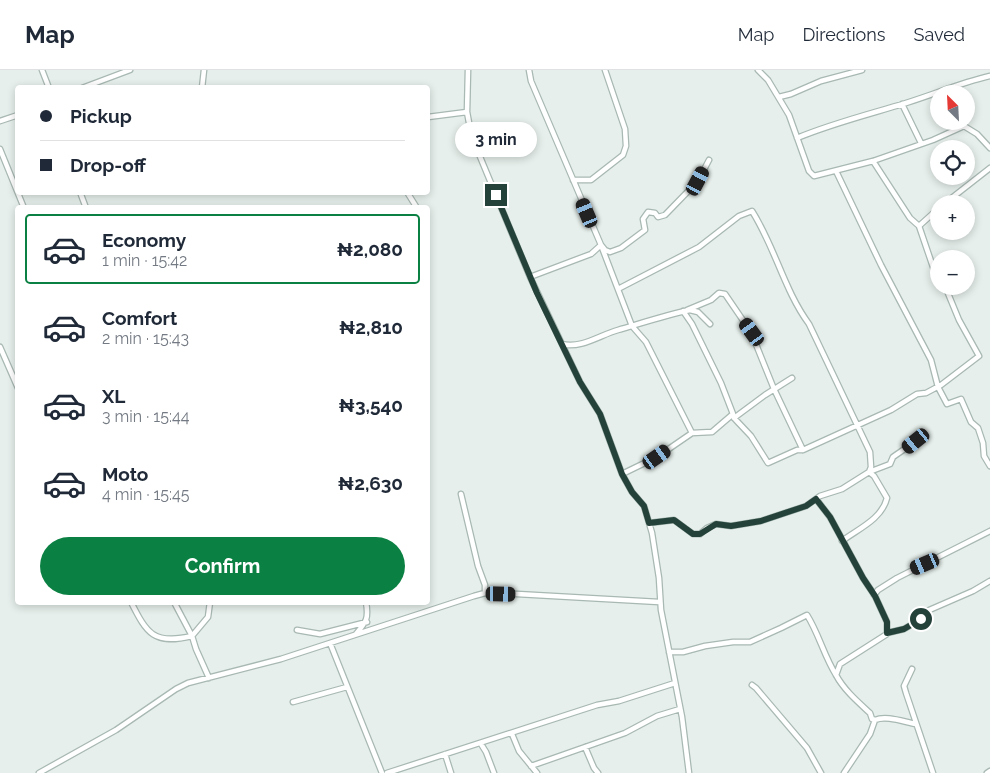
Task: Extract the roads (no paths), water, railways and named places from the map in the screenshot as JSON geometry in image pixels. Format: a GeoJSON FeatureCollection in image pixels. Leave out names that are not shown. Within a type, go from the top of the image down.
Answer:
{"type":"FeatureCollection","features":[{"type":"Feature","properties":{"kind":"street"},"geometry":{"type":"LineString","coordinates":[[42,70],[48,85]]}},
{"type":"Feature","properties":{"kind":"street"},"geometry":{"type":"LineString","coordinates":[[90,85],[130,70]]}},
{"type":"Feature","properties":{"kind":"street"},"geometry":{"type":"LineString","coordinates":[[202,85],[204,70]]}},
{"type":"Feature","properties":{"kind":"street"},"geometry":{"type":"LineString","coordinates":[[468,70],[467,112],[476,147],[530,277],[580,382],[600,414],[622,474],[632,492],[644,506],[652,533],[659,578],[659,602],[680,709],[689,773]]}},
{"type":"Feature","properties":{"kind":"street"},"geometry":{"type":"LineString","coordinates":[[529,70],[531,81],[601,245],[632,326],[646,342],[692,432]]}},
{"type":"Feature","properties":{"kind":"street"},"geometry":{"type":"LineString","coordinates":[[573,180],[591,180],[624,155],[626,146],[625,129],[605,70]]}},
{"type":"Feature","properties":{"kind":"street"},"geometry":{"type":"LineString","coordinates":[[758,70],[768,80],[792,122],[812,174],[817,177],[836,170],[873,161],[964,126],[977,134],[990,148]]}},
{"type":"Feature","properties":{"kind":"street"},"geometry":{"type":"LineString","coordinates":[[778,97],[789,95],[821,81],[862,70]]}},
{"type":"Feature","properties":{"kind":"street"},"geometry":{"type":"LineString","coordinates":[[797,138],[836,123],[902,104],[962,82],[990,76]]}},
{"type":"Feature","properties":{"kind":"street"},"geometry":{"type":"LineString","coordinates":[[902,104],[921,144]]}},
{"type":"Feature","properties":{"kind":"street"},"geometry":{"type":"LineString","coordinates":[[430,118],[467,112]]}},
{"type":"Feature","properties":{"kind":"street"},"geometry":{"type":"LineString","coordinates":[[0,122],[15,116]]}},
{"type":"Feature","properties":{"kind":"street"},"geometry":{"type":"LineString","coordinates":[[0,149],[15,188]]}},
{"type":"Feature","properties":{"kind":"street"},"geometry":{"type":"LineString","coordinates":[[601,245],[610,252],[618,250],[645,230],[643,219],[648,212],[655,213],[658,217],[666,215],[698,181],[709,160]]}},
{"type":"Feature","properties":{"kind":"street"},"geometry":{"type":"LineString","coordinates":[[873,161],[910,218],[919,226],[930,258]]}},
{"type":"Feature","properties":{"kind":"street"},"geometry":{"type":"LineString","coordinates":[[956,195],[990,168]]}},
{"type":"Feature","properties":{"kind":"street"},"geometry":{"type":"LineString","coordinates":[[836,170],[881,264],[931,360],[938,387],[947,404],[961,399],[971,422],[978,428],[983,443],[984,456],[990,466]]}},
{"type":"Feature","properties":{"kind":"street"},"geometry":{"type":"LineString","coordinates":[[618,290],[699,247],[738,216],[752,211],[775,257],[797,308],[809,324],[857,425],[872,459],[869,472]]}},
{"type":"Feature","properties":{"kind":"street"},"geometry":{"type":"LineString","coordinates":[[919,226],[930,216]]}},
{"type":"Feature","properties":{"kind":"street"},"geometry":{"type":"LineString","coordinates":[[530,277],[591,254],[601,245]]}},
{"type":"Feature","properties":{"kind":"street"},"geometry":{"type":"LineString","coordinates":[[562,344],[570,346],[579,344],[607,333],[685,311],[711,300],[718,293],[725,294],[752,332],[774,389],[803,450]]}},
{"type":"Feature","properties":{"kind":"street"},"geometry":{"type":"LineString","coordinates":[[685,311],[721,383],[734,416],[751,436],[768,463],[797,450],[803,450],[891,410],[917,394],[926,393],[938,387],[979,356],[959,320],[949,295]]}},
{"type":"Feature","properties":{"kind":"street"},"geometry":{"type":"LineString","coordinates":[[685,311],[695,310],[710,324]]}},
{"type":"Feature","properties":{"kind":"street"},"geometry":{"type":"LineString","coordinates":[[566,352],[570,346]]}},
{"type":"Feature","properties":{"kind":"street"},"geometry":{"type":"LineString","coordinates":[[0,347],[15,381]]}},
{"type":"Feature","properties":{"kind":"street"},"geometry":{"type":"LineString","coordinates":[[622,474],[657,457],[692,432],[712,432],[792,378]]}},
{"type":"Feature","properties":{"kind":"street"},"geometry":{"type":"LineString","coordinates":[[649,523],[674,520],[693,534],[700,534],[716,524],[731,526],[761,521],[806,506],[820,496],[842,489],[869,472],[890,464],[893,457],[919,439]]}},
{"type":"Feature","properties":{"kind":"street"},"geometry":{"type":"LineString","coordinates":[[842,541],[875,517],[885,504],[887,498],[874,476],[869,472]]}},
{"type":"Feature","properties":{"kind":"street"},"geometry":{"type":"LineString","coordinates":[[460,494],[485,593]]}},
{"type":"Feature","properties":{"kind":"street"},"geometry":{"type":"LineString","coordinates":[[816,499],[830,517],[863,578],[874,594],[887,622],[887,633]]}},
{"type":"Feature","properties":{"kind":"street"},"geometry":{"type":"LineString","coordinates":[[874,594],[897,578],[990,530]]}},
{"type":"Feature","properties":{"kind":"street"},"geometry":{"type":"LineString","coordinates":[[836,675],[840,664],[887,633],[904,629],[921,619],[927,611],[973,592],[990,581]]}},
{"type":"Feature","properties":{"kind":"street"},"geometry":{"type":"LineString","coordinates":[[39,773],[116,730],[176,689],[188,683],[265,664],[485,593],[574,596],[659,602]]}},
{"type":"Feature","properties":{"kind":"street"},"geometry":{"type":"LineString","coordinates":[[132,605],[149,632],[165,640],[178,640],[192,636],[208,617],[210,605]]}},
{"type":"Feature","properties":{"kind":"street"},"geometry":{"type":"LineString","coordinates":[[176,605],[192,636],[209,678]]}},
{"type":"Feature","properties":{"kind":"street"},"geometry":{"type":"LineString","coordinates":[[355,635],[367,622],[367,605]]}},
{"type":"Feature","properties":{"kind":"street"},"geometry":{"type":"LineString","coordinates":[[669,652],[683,652],[705,646],[733,642],[750,642],[807,614],[815,628],[826,658],[836,675],[872,718],[875,720],[888,719],[916,724]]}},
{"type":"Feature","properties":{"kind":"street"},"geometry":{"type":"LineString","coordinates":[[297,630],[320,634],[367,622]]}},
{"type":"Feature","properties":{"kind":"street"},"geometry":{"type":"LineString","coordinates":[[330,643],[382,773]]}},
{"type":"Feature","properties":{"kind":"street"},"geometry":{"type":"LineString","coordinates":[[912,669],[904,686],[933,773]]}},
{"type":"Feature","properties":{"kind":"street"},"geometry":{"type":"LineString","coordinates":[[387,773],[597,705],[619,701],[675,683]]}},
{"type":"Feature","properties":{"kind":"street"},"geometry":{"type":"LineString","coordinates":[[752,686],[756,688],[807,748],[822,773]]}},
{"type":"Feature","properties":{"kind":"street"},"geometry":{"type":"LineString","coordinates":[[293,702],[347,687]]}},
{"type":"Feature","properties":{"kind":"street"},"geometry":{"type":"LineString","coordinates":[[531,766],[627,733],[657,716],[680,709]]}},
{"type":"Feature","properties":{"kind":"street"},"geometry":{"type":"LineString","coordinates":[[844,773],[870,734],[875,720]]}},
{"type":"Feature","properties":{"kind":"street"},"geometry":{"type":"LineString","coordinates":[[512,734],[519,751],[537,773]]}},
{"type":"Feature","properties":{"kind":"street"},"geometry":{"type":"LineString","coordinates":[[481,744],[494,773]]}},
{"type":"Feature","properties":{"kind":"street"},"geometry":{"type":"LineString","coordinates":[[585,747],[598,773]]}},
{"type":"Feature","properties":{"kind":"street"},"geometry":{"type":"LineString","coordinates":[[445,754],[451,773]]}}]}
